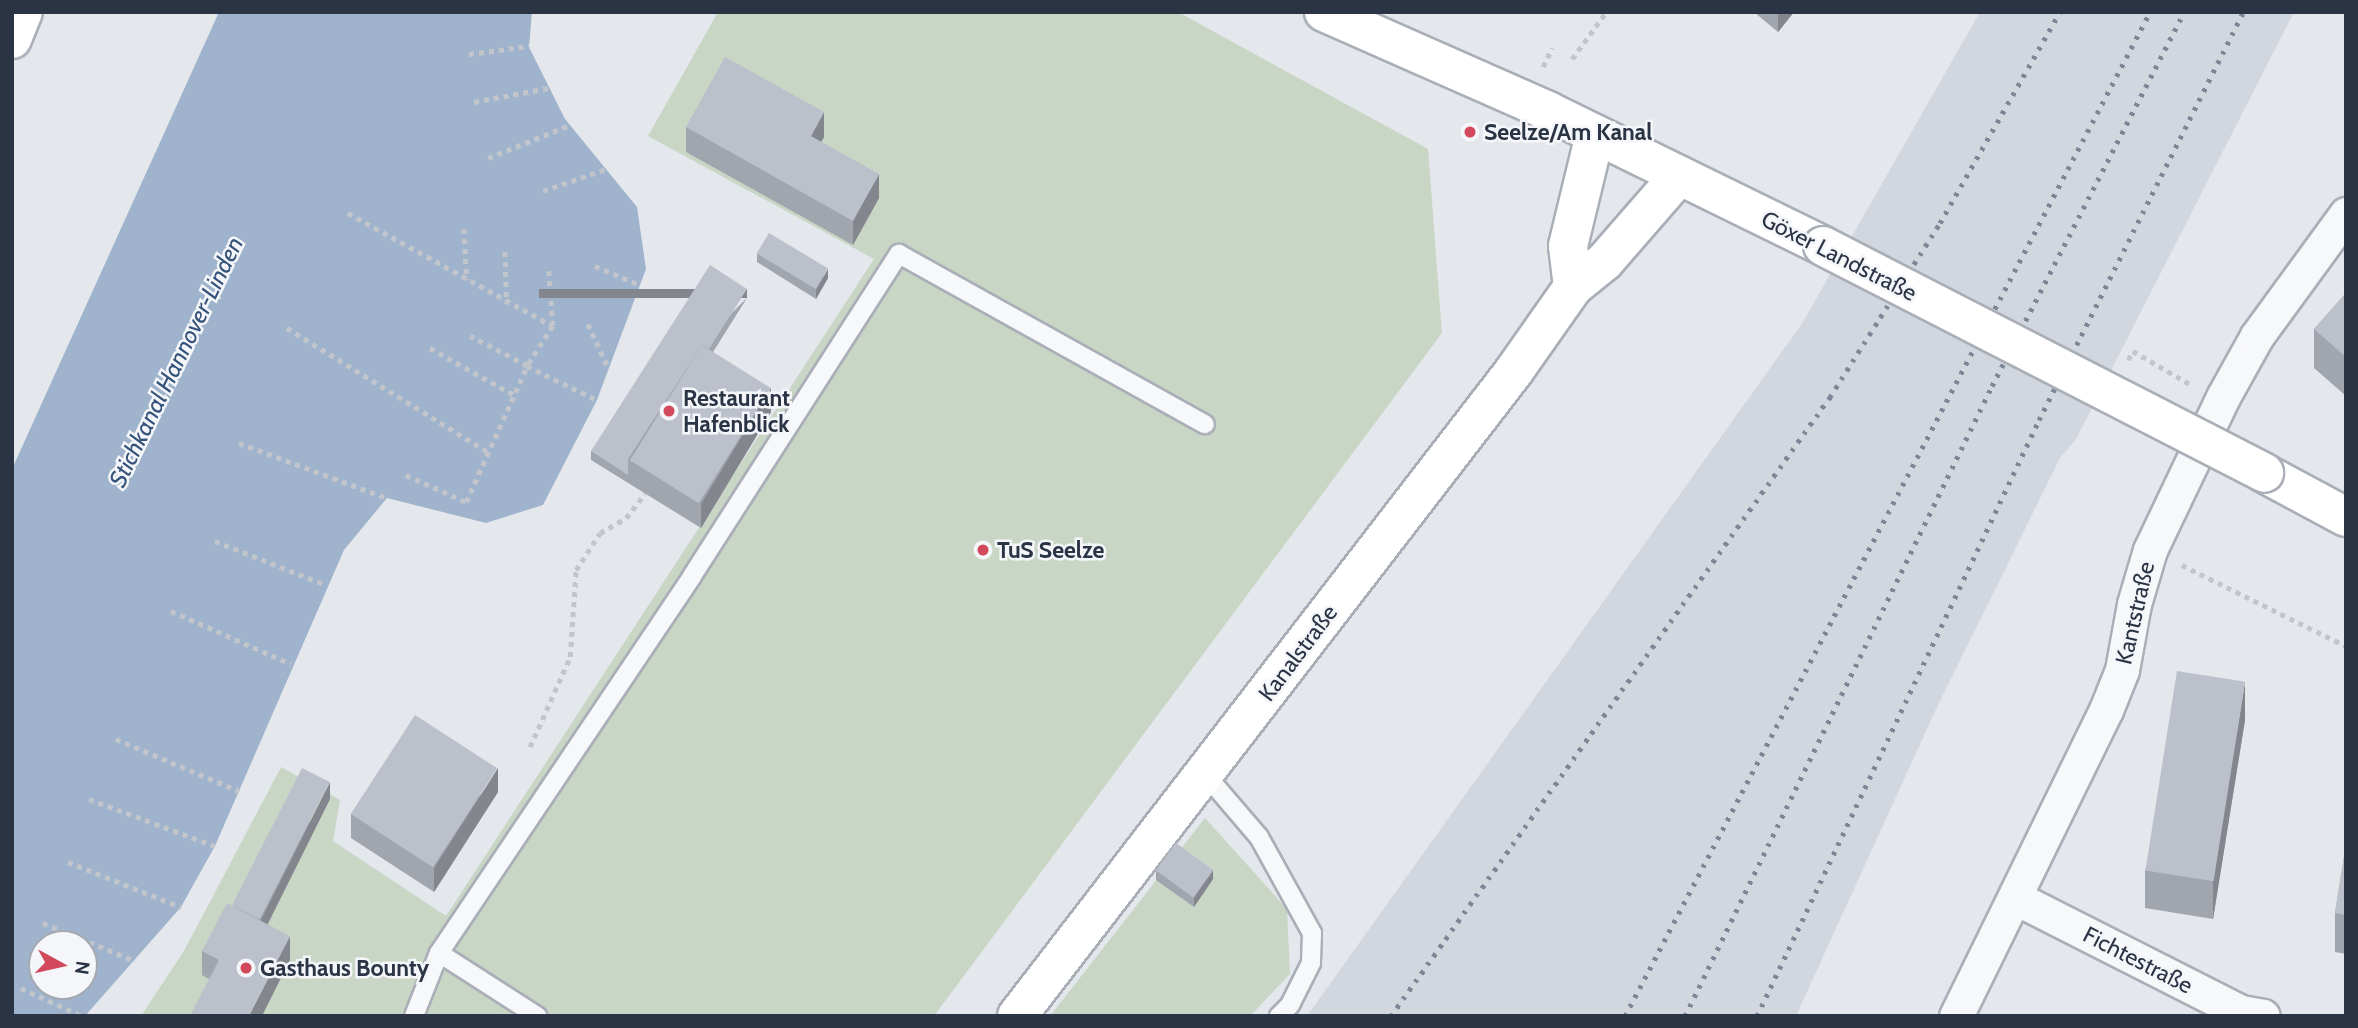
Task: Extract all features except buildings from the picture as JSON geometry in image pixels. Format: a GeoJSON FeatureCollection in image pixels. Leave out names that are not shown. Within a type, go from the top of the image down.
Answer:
{"type":"FeatureCollection","features":[{"type":"Feature","properties":{"kind":"street"},"geometry":{"type":"LineString","coordinates":[[12,39],[23,12]]}},
{"type":"Feature","properties":{"kind":"street","name":"Göxer Landstraße"},"geometry":{"type":"LineString","coordinates":[[1324,12],[1595,134],[1823,246],[2346,517]]}},
{"type":"Feature","properties":{"kind":"street"},"geometry":{"type":"LineString","coordinates":[[1573,287],[1568,246],[1595,134]]}},
{"type":"Feature","properties":{"kind":"street","name":"Kanalstraße"},"geometry":{"type":"LineString","coordinates":[[1017,1016],[1514,371],[1573,287],[1605,261],[1679,176]]}},
{"type":"Feature","properties":{"kind":"street","name":"Kantstraße"},"geometry":{"type":"LineString","coordinates":[[1956,1016],[2015,898],[2122,670],[2134,604],[2150,550],[2257,336],[2344,224]]}},
{"type":"Feature","properties":{"kind":"street","name":"Fichtestraße"},"geometry":{"type":"LineString","coordinates":[[2015,898],[2241,1012],[2263,1016]]}},
{"type":"Feature","properties":{"kind":"lane"},"geometry":{"type":"LineString","coordinates":[[414,1016],[439,953],[692,576],[899,254],[1205,424]]}},
{"type":"Feature","properties":{"kind":"lane"},"geometry":{"type":"LineString","coordinates":[[1205,774],[1259,837],[1312,933],[1311,963],[1290,1005],[1279,1016]]}},
{"type":"Feature","properties":{"kind":"lane"},"geometry":{"type":"LineString","coordinates":[[439,953],[537,1016]]}},
{"type":"Feature","properties":{"kind":"path"},"geometry":{"type":"LineString","coordinates":[[1572,60],[1606,12]]}},
{"type":"Feature","properties":{"kind":"path"},"geometry":{"type":"LineString","coordinates":[[469,54],[529,46]]}},
{"type":"Feature","properties":{"kind":"path"},"geometry":{"type":"LineString","coordinates":[[474,102],[549,88]]}},
{"type":"Feature","properties":{"kind":"path"},"geometry":{"type":"LineString","coordinates":[[488,158],[570,125]]}},
{"type":"Feature","properties":{"kind":"path"},"geometry":{"type":"LineString","coordinates":[[543,191],[606,169]]}},
{"type":"Feature","properties":{"kind":"path"},"geometry":{"type":"LineString","coordinates":[[348,213],[507,304],[553,326]]}},
{"type":"Feature","properties":{"kind":"path"},"geometry":{"type":"LineString","coordinates":[[464,229],[467,280]]}},
{"type":"Feature","properties":{"kind":"path"},"geometry":{"type":"LineString","coordinates":[[505,252],[507,304]]}},
{"type":"Feature","properties":{"kind":"path"},"geometry":{"type":"LineString","coordinates":[[595,266],[640,285]]}},
{"type":"Feature","properties":{"kind":"path"},"geometry":{"type":"LineString","coordinates":[[406,475],[466,502],[527,366],[553,326],[549,271]]}},
{"type":"Feature","properties":{"kind":"path"},"geometry":{"type":"LineString","coordinates":[[588,324],[609,369]]}},
{"type":"Feature","properties":{"kind":"path"},"geometry":{"type":"LineString","coordinates":[[287,328],[488,452]]}},
{"type":"Feature","properties":{"kind":"path"},"geometry":{"type":"LineString","coordinates":[[470,335],[597,400]]}},
{"type":"Feature","properties":{"kind":"path"},"geometry":{"type":"LineString","coordinates":[[430,348],[514,395]]}},
{"type":"Feature","properties":{"kind":"path"},"geometry":{"type":"LineString","coordinates":[[239,443],[387,498]]}},
{"type":"Feature","properties":{"kind":"path"},"geometry":{"type":"LineString","coordinates":[[530,747],[570,657],[576,569],[600,533],[626,518],[645,494]]}},
{"type":"Feature","properties":{"kind":"path"},"geometry":{"type":"LineString","coordinates":[[215,541],[326,585]]}},
{"type":"Feature","properties":{"kind":"path"},"geometry":{"type":"LineString","coordinates":[[2150,550],[2346,646]]}},
{"type":"Feature","properties":{"kind":"path"},"geometry":{"type":"LineString","coordinates":[[171,611],[291,664]]}},
{"type":"Feature","properties":{"kind":"path"},"geometry":{"type":"LineString","coordinates":[[116,739],[239,791]]}},
{"type":"Feature","properties":{"kind":"path"},"geometry":{"type":"LineString","coordinates":[[89,799],[215,846]]}},
{"type":"Feature","properties":{"kind":"path"},"geometry":{"type":"LineString","coordinates":[[68,862],[181,908]]}},
{"type":"Feature","properties":{"kind":"path"},"geometry":{"type":"LineString","coordinates":[[43,923],[135,961]]}},
{"type":"Feature","properties":{"kind":"path"},"geometry":{"type":"LineString","coordinates":[[21,988],[82,1016]]}},
{"type":"Feature","properties":{"kind":"shaded area"},"geometry":{"type":"Polygon","coordinates":[[[1980,12],[2294,12],[2076,439],[2060,458],[1937,707],[1796,1016],[1307,1016],[1803,322],[1980,12]]]}},
{"type":"Feature","properties":{"kind":"green space","name":"TuS Seelze"},"geometry":{"type":"Polygon","coordinates":[[[718,12],[1178,12],[1428,149],[1442,333],[934,1016],[141,1016],[184,951],[281,767],[340,800],[333,841],[446,916],[874,259],[648,136],[718,12]]]}},
{"type":"Feature","properties":{"kind":"green space"},"geometry":{"type":"Polygon","coordinates":[[[1205,818],[1287,909],[1290,974],[1250,1016],[1050,1016],[1205,818]]]}},
{"type":"Feature","properties":{"kind":"water","name":"Stichkanal Hannover-Linden"},"geometry":{"type":"Polygon","coordinates":[[[219,12],[532,12],[529,47],[565,119],[637,207],[646,269],[597,400],[543,505],[486,523],[387,498],[344,550],[215,846],[181,907],[85,1016],[12,1016],[12,469],[219,12]]]}},
{"type":"Feature","properties":{"kind":"railway"},"geometry":{"type":"LineString","coordinates":[[1391,1016],[1830,397],[1940,223],[2060,12]]}},
{"type":"Feature","properties":{"kind":"railway"},"geometry":{"type":"LineString","coordinates":[[1625,1016],[2150,12]]}},
{"type":"Feature","properties":{"kind":"railway"},"geometry":{"type":"LineString","coordinates":[[1685,1016],[1992,386],[2184,12]]}},
{"type":"Feature","properties":{"kind":"railway"},"geometry":{"type":"LineString","coordinates":[[1757,1016],[2039,420],[2243,12]]}},
{"type":"Feature","properties":{"kind":"place","name":"Seelze/Am Kanal"},"geometry":{"type":"Point","coordinates":[1470,132]}},
{"type":"Feature","properties":{"kind":"place","name":"Restaurant Hafenblick"},"geometry":{"type":"Point","coordinates":[669,411]}},
{"type":"Feature","properties":{"kind":"place","name":"TuS Seelze"},"geometry":{"type":"Point","coordinates":[983,550]}},
{"type":"Feature","properties":{"kind":"place","name":"Gasthaus Bounty"},"geometry":{"type":"Point","coordinates":[246,968]}}]}
